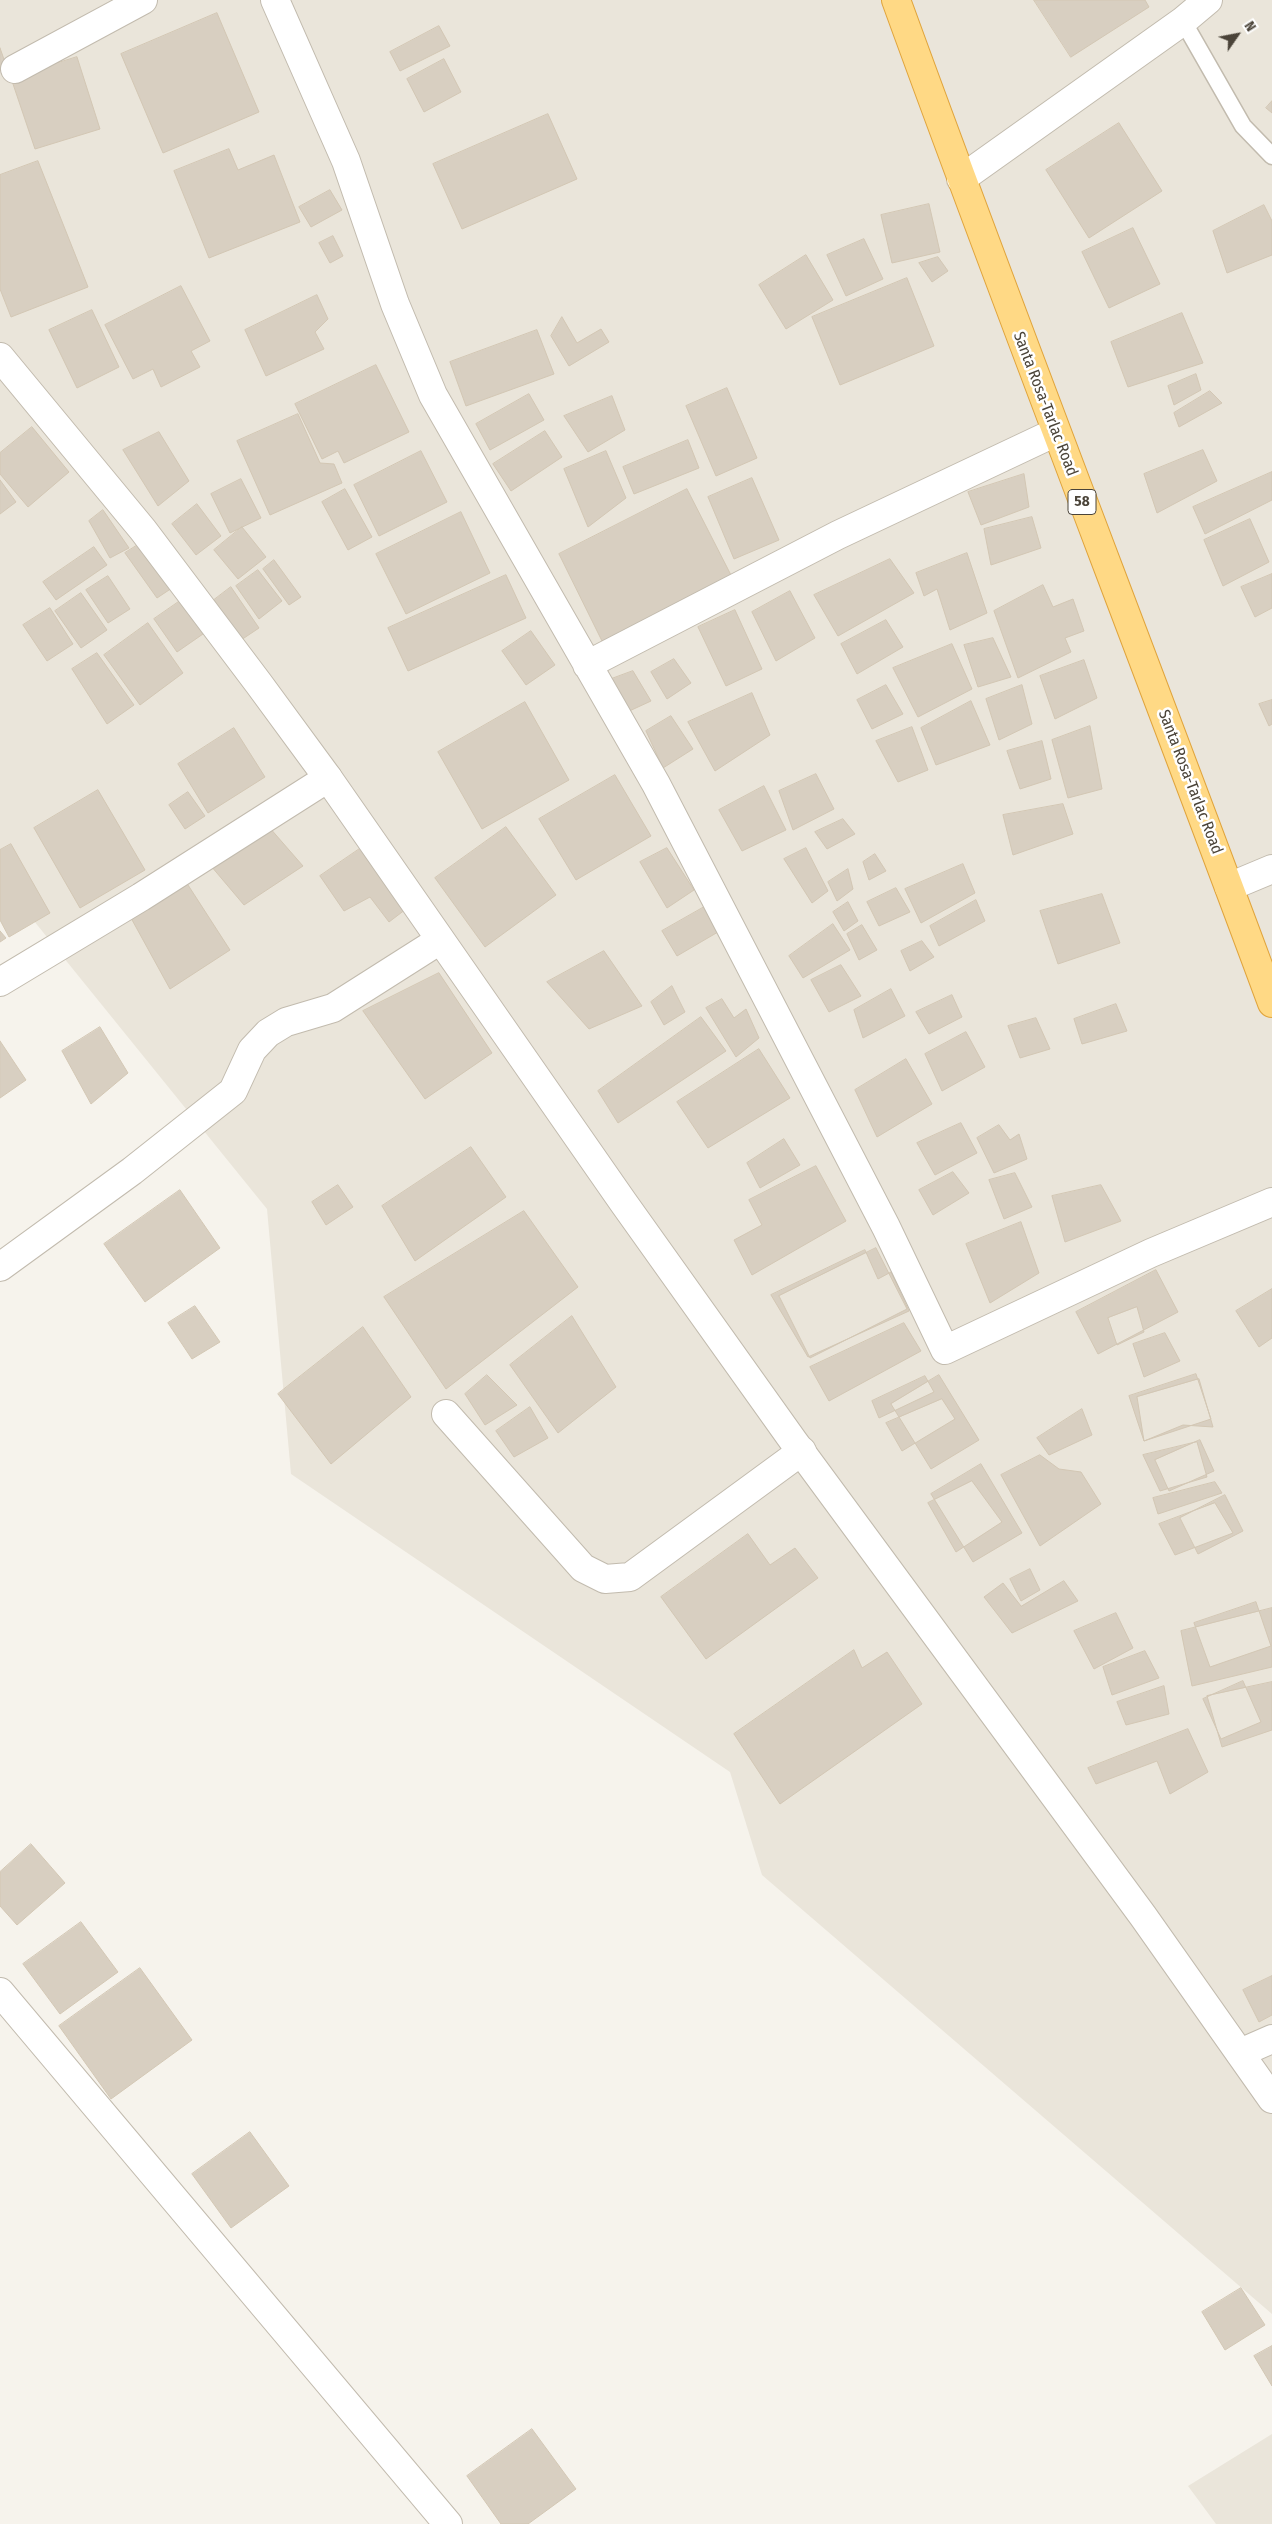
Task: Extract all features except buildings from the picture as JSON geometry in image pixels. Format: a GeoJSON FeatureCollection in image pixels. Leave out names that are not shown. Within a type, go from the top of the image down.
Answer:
{"type":"FeatureCollection","features":[{"type":"Feature","properties":{"kind":"highway","name":"Santa Rosa-Tarlac Road"},"geometry":{"type":"LineString","coordinates":[[896,0],[961,179],[1272,1003]]}},
{"type":"Feature","properties":{"kind":"street"},"geometry":{"type":"LineString","coordinates":[[15,69],[144,0]]}},
{"type":"Feature","properties":{"kind":"street"},"geometry":{"type":"LineString","coordinates":[[275,0],[346,161],[395,304],[433,395],[656,784],[886,1226],[945,1350],[1142,1257],[1272,1202]]}},
{"type":"Feature","properties":{"kind":"street"},"geometry":{"type":"LineString","coordinates":[[961,179],[1183,21],[1208,0]]}},
{"type":"Feature","properties":{"kind":"street"},"geometry":{"type":"LineString","coordinates":[[0,357],[143,530],[328,778],[629,1210],[802,1451],[1137,1908],[1272,2099]]}},
{"type":"Feature","properties":{"kind":"street"},"geometry":{"type":"LineString","coordinates":[[587,665],[838,535],[1056,432]]}},
{"type":"Feature","properties":{"kind":"street"},"geometry":{"type":"LineString","coordinates":[[0,982],[141,897],[328,778]]}},
{"type":"Feature","properties":{"kind":"street"},"geometry":{"type":"LineString","coordinates":[[1229,887],[1272,869]]}},
{"type":"Feature","properties":{"kind":"street"},"geometry":{"type":"LineString","coordinates":[[0,1267],[132,1171],[233,1091],[252,1050],[268,1033],[286,1022],[333,1008],[440,940]]}},
{"type":"Feature","properties":{"kind":"street"},"geometry":{"type":"LineString","coordinates":[[446,1414],[583,1568],[605,1579],[630,1577],[802,1451]]}},
{"type":"Feature","properties":{"kind":"street"},"geometry":{"type":"LineString","coordinates":[[0,1992],[448,2524]]}},
{"type":"Feature","properties":{"kind":"street"},"geometry":{"type":"LineString","coordinates":[[1240,2053],[1272,2039]]}},
{"type":"Feature","properties":{"kind":"lane"},"geometry":{"type":"LineString","coordinates":[[1183,21],[1243,126],[1272,156]]}},
{"type":"Feature","properties":{"kind":"shaded area"},"geometry":{"type":"Polygon","coordinates":[[[0,0],[1272,0],[1272,2314],[762,1875],[730,1772],[291,1474],[267,1209],[0,879],[0,0]]]}},
{"type":"Feature","properties":{"kind":"shaded area"},"geometry":{"type":"Polygon","coordinates":[[[1272,2434],[1272,2524],[1216,2524],[1188,2486],[1272,2434]]]}}]}
